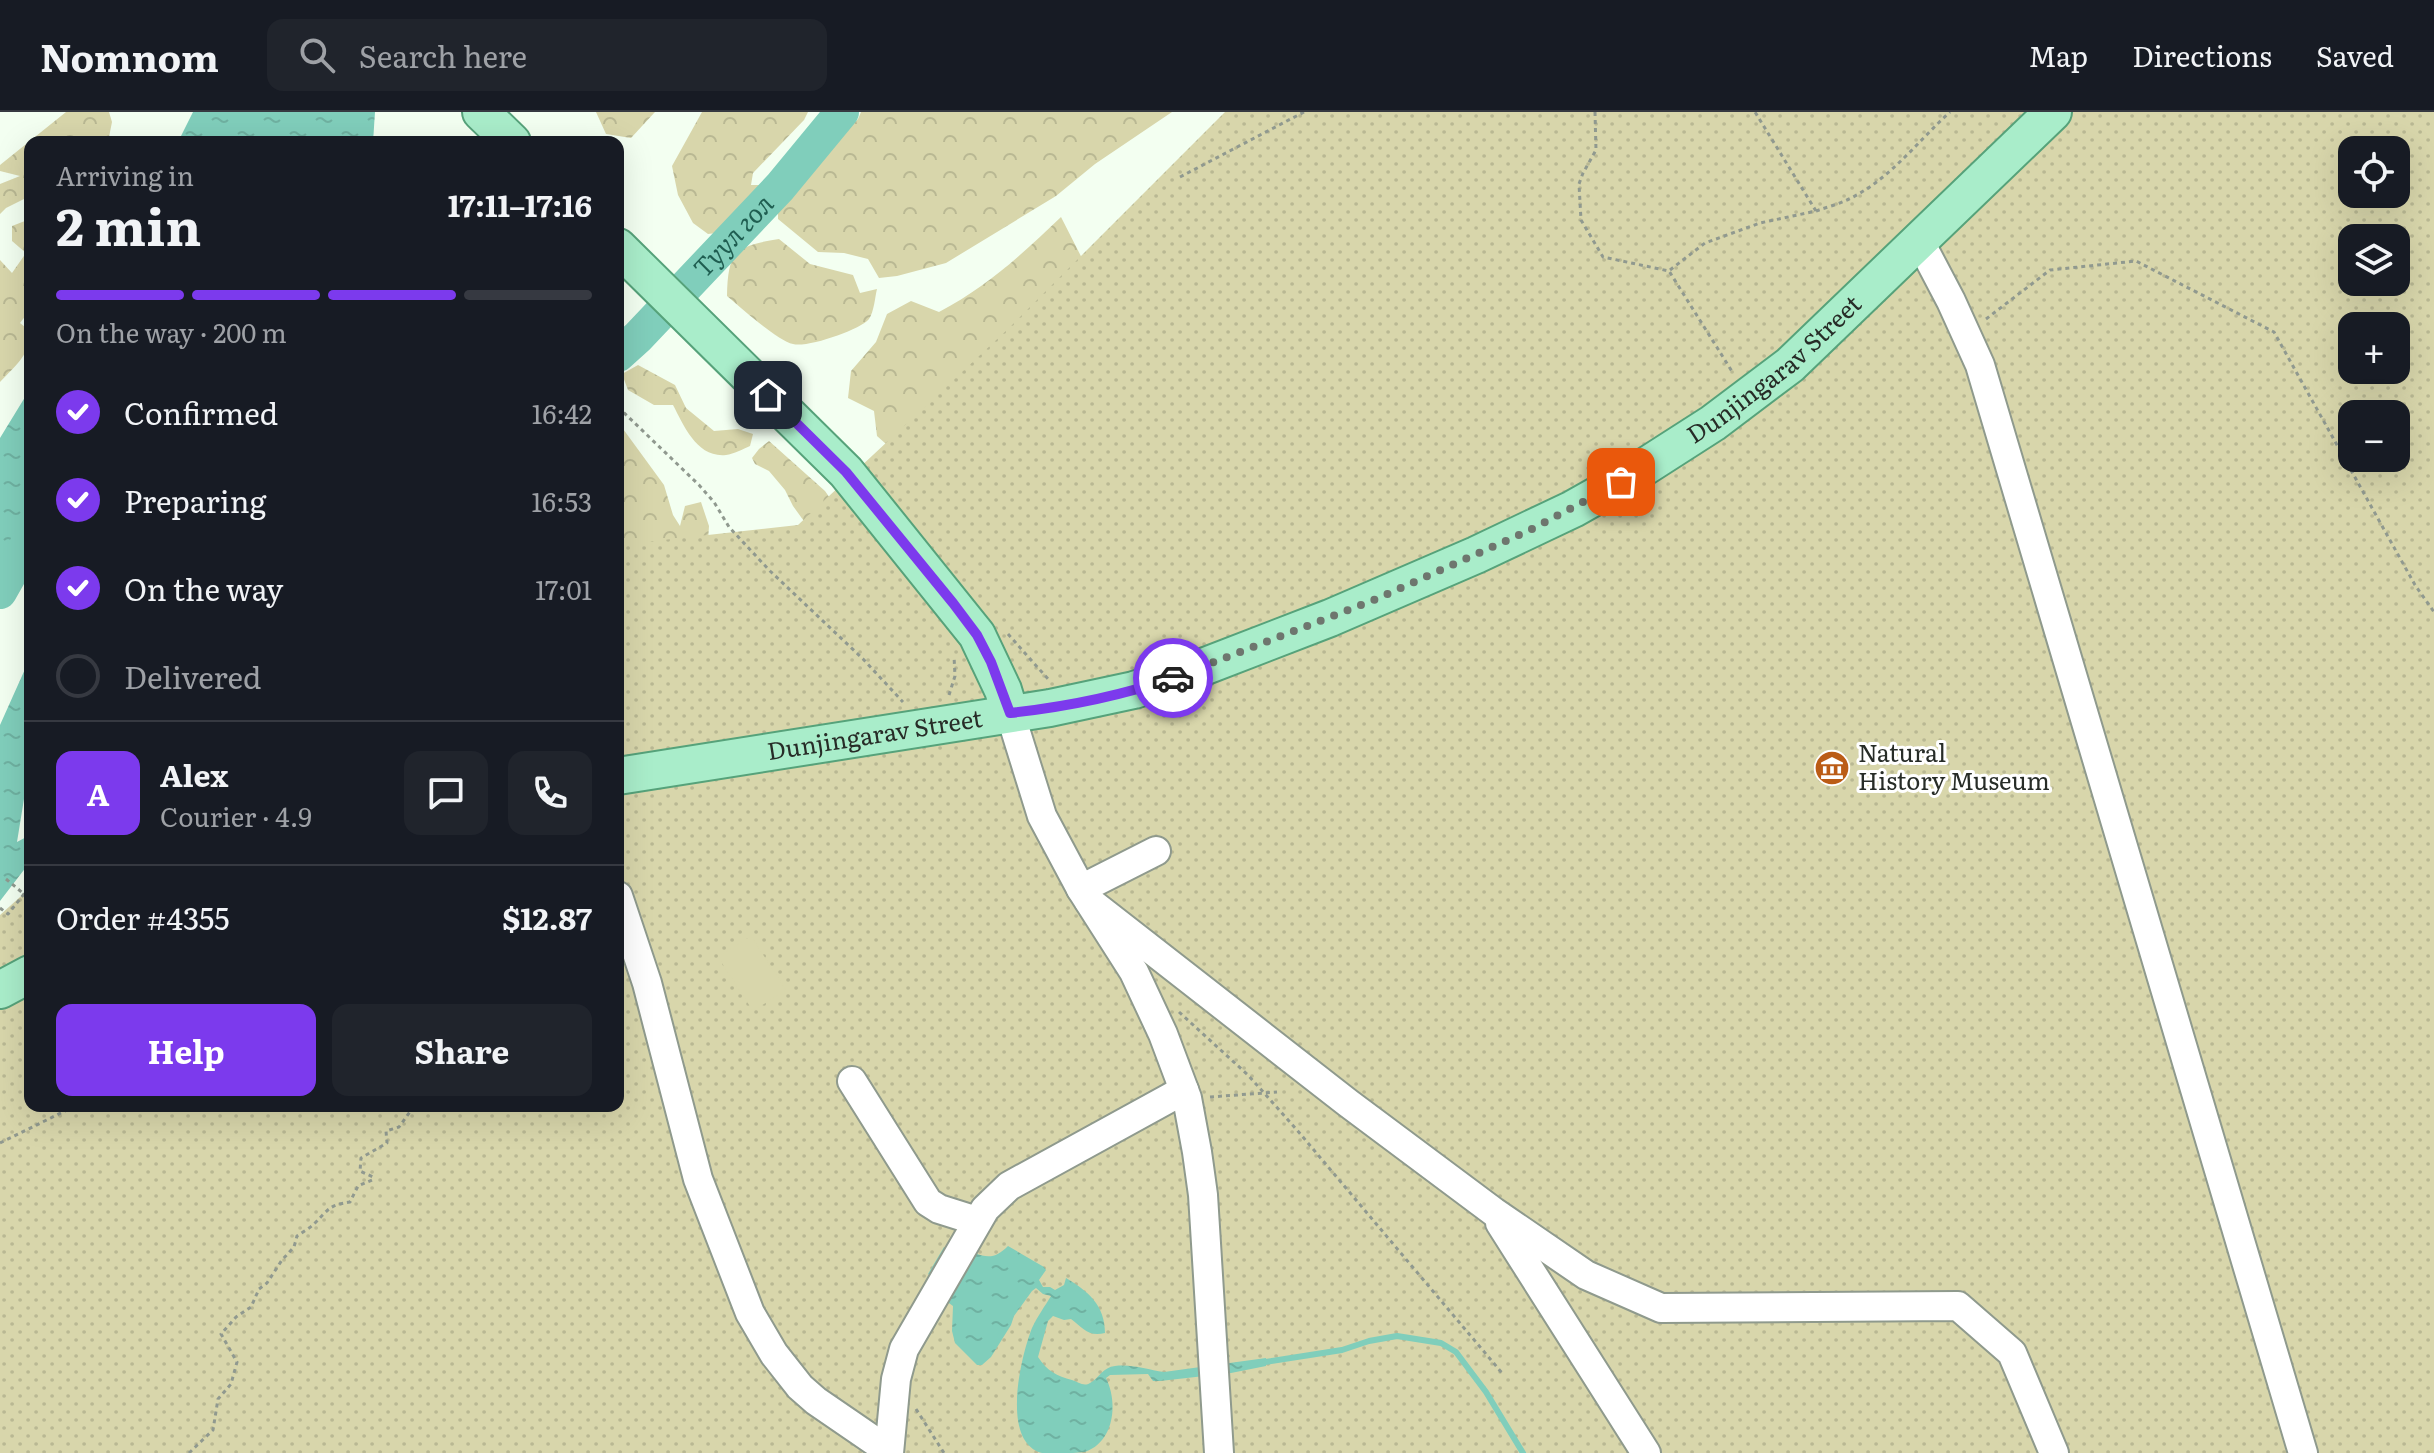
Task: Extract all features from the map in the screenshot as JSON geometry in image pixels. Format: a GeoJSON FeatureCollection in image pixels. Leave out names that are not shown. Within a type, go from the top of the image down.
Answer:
{"type":"FeatureCollection","features":[{"type":"Feature","properties":{"kind":"main road"},"geometry":{"type":"LineString","coordinates":[[481,112],[506,136]]}},
{"type":"Feature","properties":{"kind":"main road","name":"Dunjingarav Street"},"geometry":{"type":"LineString","coordinates":[[624,775],[934,718],[1010,713],[1082,702],[1162,682],[1374,600],[1573,509],[1713,423],[1790,365],[2053,112]]}},
{"type":"Feature","properties":{"kind":"main road"},"geometry":{"type":"LineString","coordinates":[[624,253],[855,483],[977,635],[1003,690],[1010,713]]}},
{"type":"Feature","properties":{"kind":"main road"},"geometry":{"type":"LineString","coordinates":[[0,990],[24,977]]}},
{"type":"Feature","properties":{"kind":"street"},"geometry":{"type":"LineString","coordinates":[[1920,242],[1980,365],[2303,1453]]}},
{"type":"Feature","properties":{"kind":"street"},"geometry":{"type":"LineString","coordinates":[[1010,713],[1042,816],[1085,895],[1134,972],[1186,1094],[1203,1195],[1219,1453]]}},
{"type":"Feature","properties":{"kind":"street"},"geometry":{"type":"LineString","coordinates":[[1085,895],[1156,851]]}},
{"type":"Feature","properties":{"kind":"street"},"geometry":{"type":"LineString","coordinates":[[1085,895],[1259,1035],[1494,1212],[1586,1275],[1661,1308],[1958,1306],[2012,1353],[2054,1453]]}},
{"type":"Feature","properties":{"kind":"street"},"geometry":{"type":"LineString","coordinates":[[624,914],[647,983],[698,1179],[750,1313],[774,1354],[800,1387],[889,1452],[896,1379],[904,1349],[990,1203],[1009,1186],[1186,1094]]}},
{"type":"Feature","properties":{"kind":"street"},"geometry":{"type":"LineString","coordinates":[[852,1081],[922,1196],[939,1209],[977,1221]]}},
{"type":"Feature","properties":{"kind":"street"},"geometry":{"type":"LineString","coordinates":[[1494,1212],[1646,1453]]}},
{"type":"Feature","properties":{"kind":"path"},"geometry":{"type":"LineString","coordinates":[[1180,177],[1304,112]]}},
{"type":"Feature","properties":{"kind":"path"},"geometry":{"type":"LineString","coordinates":[[1595,112],[1596,150],[1579,184],[1581,220],[1603,257],[1669,271],[1748,396]]}},
{"type":"Feature","properties":{"kind":"path"},"geometry":{"type":"LineString","coordinates":[[1755,112],[1816,211]]}},
{"type":"Feature","properties":{"kind":"path"},"geometry":{"type":"LineString","coordinates":[[1669,271],[1705,243],[1760,223],[1816,211],[1850,199],[1884,177],[1950,112]]}},
{"type":"Feature","properties":{"kind":"path"},"geometry":{"type":"LineString","coordinates":[[1964,330],[1991,317],[2050,270],[2136,261],[2274,332],[2415,585],[2434,612]]}},
{"type":"Feature","properties":{"kind":"path"},"geometry":{"type":"LineString","coordinates":[[624,413],[699,485],[729,527],[770,571],[863,659],[913,713],[934,718],[951,691],[955,676],[953,650]]}},
{"type":"Feature","properties":{"kind":"path"},"geometry":{"type":"LineString","coordinates":[[0,908],[8,914],[24,894],[6,879]]}},
{"type":"Feature","properties":{"kind":"path"},"geometry":{"type":"LineString","coordinates":[[1174,1007],[1265,1093],[1502,1373]]}},
{"type":"Feature","properties":{"kind":"path"},"geometry":{"type":"LineString","coordinates":[[1186,1094],[1277,1092]]}},
{"type":"Feature","properties":{"kind":"path"},"geometry":{"type":"LineString","coordinates":[[0,1143],[63,1112]]}},
{"type":"Feature","properties":{"kind":"path"},"geometry":{"type":"LineString","coordinates":[[189,1453],[213,1430],[218,1399],[234,1376],[237,1362],[221,1334],[236,1317],[251,1307],[259,1289],[294,1247],[297,1236],[312,1227],[328,1208],[350,1202],[358,1186],[372,1180],[373,1177],[360,1171],[361,1158],[387,1143],[385,1132],[399,1127],[410,1112]]}},
{"type":"Feature","properties":{"kind":"path"},"geometry":{"type":"LineString","coordinates":[[896,1379],[944,1453]]}},
{"type":"Feature","properties":{"kind":"green space"},"geometry":{"type":"Polygon","coordinates":[[[66,112],[109,112],[112,122],[109,136],[36,136],[66,112]]]}},
{"type":"Feature","properties":{"kind":"green space"},"geometry":{"type":"Polygon","coordinates":[[[596,112],[655,112],[631,138],[606,134],[596,112]]]}},
{"type":"Feature","properties":{"kind":"green space"},"geometry":{"type":"Polygon","coordinates":[[[702,112],[808,112],[753,173],[751,185],[770,185],[765,199],[725,232],[708,234],[693,223],[678,195],[672,166],[702,112]]]}},
{"type":"Feature","properties":{"kind":"green space"},"geometry":{"type":"Polygon","coordinates":[[[861,112],[1172,112],[1095,164],[1056,196],[946,263],[879,278],[868,259],[844,253],[818,252],[778,219],[778,207],[861,112]]]}},
{"type":"Feature","properties":{"kind":"green space"},"geometry":{"type":"Polygon","coordinates":[[[1225,112],[2434,112],[2434,1453],[0,1453],[0,915],[24,893],[24,1112],[624,1112],[624,544],[798,525],[1008,329],[1225,112]]]}},
{"type":"Feature","properties":{"kind":"green space"},"geometry":{"type":"Polygon","coordinates":[[[24,146],[24,199],[0,214],[0,184],[20,176],[0,171],[0,165],[24,146]]]}},
{"type":"Feature","properties":{"kind":"green space"},"geometry":{"type":"Polygon","coordinates":[[[1061,217],[1221,531],[904,460],[877,436],[874,411],[848,398],[851,371],[876,342],[887,314],[911,301],[939,312],[957,302],[989,281],[1061,217]]]}},
{"type":"Feature","properties":{"kind":"green space"},"geometry":{"type":"Polygon","coordinates":[[[24,221],[24,251],[12,241],[12,226],[24,221]]]}},
{"type":"Feature","properties":{"kind":"green space"},"geometry":{"type":"Polygon","coordinates":[[[779,239],[810,264],[853,275],[860,293],[877,289],[869,319],[833,337],[793,344],[769,330],[727,296],[729,269],[737,253],[752,245],[779,239]]]}},
{"type":"Feature","properties":{"kind":"green space"},"geometry":{"type":"Polygon","coordinates":[[[24,256],[24,318],[20,323],[24,326],[24,354],[0,382],[0,260],[12,273],[24,256]]]}},
{"type":"Feature","properties":{"kind":"green space"},"geometry":{"type":"Polygon","coordinates":[[[638,365],[675,385],[686,408],[714,431],[738,429],[753,434],[750,446],[726,455],[707,451],[687,431],[673,405],[654,405],[628,390],[624,373],[638,365]]]}},
{"type":"Feature","properties":{"kind":"green space"},"geometry":{"type":"Polygon","coordinates":[[[624,430],[664,485],[673,515],[680,526],[685,506],[701,502],[709,526],[707,557],[624,604],[624,430]]]}},
{"type":"Feature","properties":{"kind":"green space"},"geometry":{"type":"Polygon","coordinates":[[[769,441],[825,491],[845,520],[814,535],[785,490],[769,471],[755,464],[752,458],[769,441]]]}},
{"type":"Feature","properties":{"kind":"green space"},"geometry":{"type":"Polygon","coordinates":[[[751,936],[786,990],[753,1011],[718,957],[751,936]]]}},
{"type":"Feature","properties":{"kind":"water"},"geometry":{"type":"Polygon","coordinates":[[[193,112],[375,112],[373,136],[181,136],[193,112]]]}},
{"type":"Feature","properties":{"kind":"water"},"geometry":{"type":"Polygon","coordinates":[[[24,399],[24,582],[3,573],[0,578],[0,438],[24,399]]]}},
{"type":"Feature","properties":{"kind":"water"},"geometry":{"type":"Polygon","coordinates":[[[24,671],[24,799],[17,842],[24,838],[24,870],[0,901],[0,725],[24,671]]]}},
{"type":"Feature","properties":{"kind":"water"},"geometry":{"type":"Polygon","coordinates":[[[1008,1246],[1044,1267],[1046,1270],[1039,1280],[1043,1287],[1055,1290],[1064,1285],[1066,1278],[1094,1300],[1102,1314],[1105,1333],[1099,1334],[1086,1331],[1071,1319],[1053,1316],[1048,1321],[1038,1357],[1057,1375],[1088,1384],[1107,1368],[1115,1366],[1164,1372],[1266,1358],[1266,1366],[1160,1381],[1153,1381],[1148,1374],[1110,1375],[1106,1378],[1113,1409],[1103,1439],[1085,1452],[1042,1453],[1029,1446],[1021,1433],[1017,1397],[1028,1341],[1051,1296],[1036,1288],[1032,1291],[991,1357],[982,1365],[977,1365],[955,1343],[953,1306],[946,1301],[951,1289],[928,1274],[944,1247],[966,1261],[975,1253],[993,1256],[1008,1246]]]}},
{"type":"Feature","properties":{"kind":"waterway","name":"Туул гол"},"geometry":{"type":"LineString","coordinates":[[624,350],[780,187],[842,112]]}},
{"type":"Feature","properties":{"kind":"waterway","name":"Туул гол"},"geometry":{"type":"LineString","coordinates":[[0,592],[24,550]]}},
{"type":"Feature","properties":{"kind":"waterway"},"geometry":{"type":"LineString","coordinates":[[1259,1363],[1342,1350],[1397,1336],[1441,1343],[1456,1352],[1486,1392],[1523,1453]]}},
{"type":"Feature","properties":{"kind":"way so far"},"geometry":{"type":"LineString","coordinates":[[1173,678],[1450,567],[1573,509],[1621,482]]}},
{"type":"Feature","properties":{"kind":"place","name":"Natural History Museum"},"geometry":{"type":"Point","coordinates":[1832,768]}},
{"type":"Feature","properties":{"kind":"route"},"geometry":{"type":"LineString","coordinates":[[768,395],[846,472],[953,603],[977,635],[991,662],[1010,713],[1105,697],[1173,678]]}}]}
